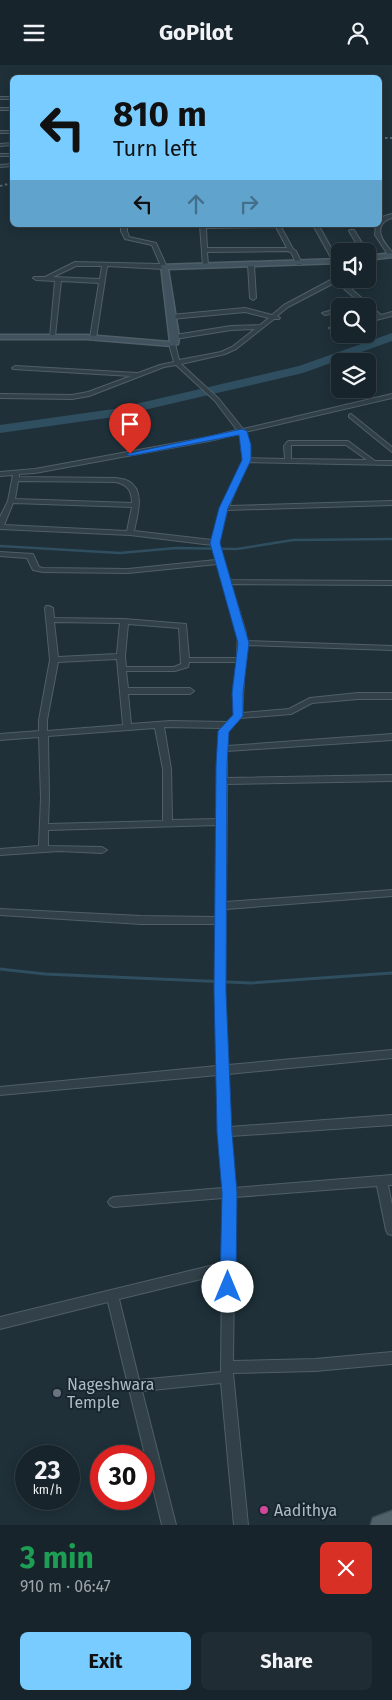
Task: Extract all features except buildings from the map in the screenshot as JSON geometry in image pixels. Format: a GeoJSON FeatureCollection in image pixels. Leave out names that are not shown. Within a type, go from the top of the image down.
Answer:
{"type":"FeatureCollection","features":[{"type":"Feature","properties":{"kind":"main road"},"geometry":{"type":"LineString","coordinates":[[380,1525],[392,1520]]}},
{"type":"Feature","properties":{"kind":"street"},"geometry":{"type":"LineString","coordinates":[[382,217],[392,216]]}},
{"type":"Feature","properties":{"kind":"street"},"geometry":{"type":"LineString","coordinates":[[124,227],[127,238],[154,244],[164,266],[177,363],[234,420],[242,431],[246,445],[246,460],[224,508],[215,544],[244,643],[238,693],[238,716]]}},
{"type":"Feature","properties":{"kind":"street"},"geometry":{"type":"LineString","coordinates":[[203,227],[205,265]]}},
{"type":"Feature","properties":{"kind":"street"},"geometry":{"type":"LineString","coordinates":[[279,227],[299,264]]}},
{"type":"Feature","properties":{"kind":"street"},"geometry":{"type":"LineString","coordinates":[[318,227],[331,249]]}},
{"type":"Feature","properties":{"kind":"street"},"geometry":{"type":"LineString","coordinates":[[376,257],[391,255],[378,235],[379,227]]}},
{"type":"Feature","properties":{"kind":"street"},"geometry":{"type":"LineString","coordinates":[[352,231],[359,243]]}},
{"type":"Feature","properties":{"kind":"street"},"geometry":{"type":"LineString","coordinates":[[204,250],[290,250]]}},
{"type":"Feature","properties":{"kind":"street"},"geometry":{"type":"LineString","coordinates":[[45,279],[75,264],[164,266],[299,264],[331,262]]}},
{"type":"Feature","properties":{"kind":"street"},"geometry":{"type":"LineString","coordinates":[[72,280],[75,264]]}},
{"type":"Feature","properties":{"kind":"street"},"geometry":{"type":"LineString","coordinates":[[93,338],[106,264]]}},
{"type":"Feature","properties":{"kind":"street"},"geometry":{"type":"LineString","coordinates":[[251,265],[253,298]]}},
{"type":"Feature","properties":{"kind":"street"},"geometry":{"type":"LineString","coordinates":[[36,279],[102,281]]}},
{"type":"Feature","properties":{"kind":"street"},"geometry":{"type":"LineString","coordinates":[[52,336],[58,279]]}},
{"type":"Feature","properties":{"kind":"street"},"geometry":{"type":"LineString","coordinates":[[0,396],[72,397],[88,394],[138,374],[234,348],[276,317],[286,306],[331,282]]}},
{"type":"Feature","properties":{"kind":"street"},"geometry":{"type":"LineString","coordinates":[[348,288],[357,298]]}},
{"type":"Feature","properties":{"kind":"street"},"geometry":{"type":"LineString","coordinates":[[171,317],[245,310],[276,317]]}},
{"type":"Feature","properties":{"kind":"street"},"geometry":{"type":"LineString","coordinates":[[324,313],[331,312]]}},
{"type":"Feature","properties":{"kind":"street"},"geometry":{"type":"LineString","coordinates":[[376,314],[380,317]]}},
{"type":"Feature","properties":{"kind":"street"},"geometry":{"type":"LineString","coordinates":[[376,318],[392,314]]}},
{"type":"Feature","properties":{"kind":"street"},"geometry":{"type":"LineString","coordinates":[[0,337],[52,336],[173,340],[231,328],[261,327]]}},
{"type":"Feature","properties":{"kind":"street"},"geometry":{"type":"LineString","coordinates":[[15,368],[138,374]]}},
{"type":"Feature","properties":{"kind":"street"},"geometry":{"type":"LineString","coordinates":[[16,476],[242,431],[392,396]]}},
{"type":"Feature","properties":{"kind":"street"},"geometry":{"type":"LineString","coordinates":[[351,416],[392,450]]}},
{"type":"Feature","properties":{"kind":"street"},"geometry":{"type":"LineString","coordinates":[[288,461],[287,446],[290,443],[339,442],[353,445],[373,462]]}},
{"type":"Feature","properties":{"kind":"street"},"geometry":{"type":"LineString","coordinates":[[246,460],[392,463]]}},
{"type":"Feature","properties":{"kind":"street"},"geometry":{"type":"LineString","coordinates":[[0,474],[125,481],[133,486],[135,505],[130,533]]}},
{"type":"Feature","properties":{"kind":"street"},"geometry":{"type":"LineString","coordinates":[[16,476],[10,501],[0,526],[130,533],[215,544]]}},
{"type":"Feature","properties":{"kind":"street"},"geometry":{"type":"LineString","coordinates":[[10,501],[135,505]]}},
{"type":"Feature","properties":{"kind":"street"},"geometry":{"type":"LineString","coordinates":[[224,508],[392,503]]}},
{"type":"Feature","properties":{"kind":"street"},"geometry":{"type":"LineString","coordinates":[[0,554],[30,556],[36,568],[43,570],[128,571],[219,560]]}},
{"type":"Feature","properties":{"kind":"street"},"geometry":{"type":"LineString","coordinates":[[226,582],[392,583]]}},
{"type":"Feature","properties":{"kind":"street"},"geometry":{"type":"LineString","coordinates":[[43,849],[43,720],[54,660],[49,608]]}},
{"type":"Feature","properties":{"kind":"street"},"geometry":{"type":"LineString","coordinates":[[50,620],[124,621],[184,626],[187,660],[185,665],[176,669],[122,669]]}},
{"type":"Feature","properties":{"kind":"street"},"geometry":{"type":"LineString","coordinates":[[124,621],[120,656],[127,728]]}},
{"type":"Feature","properties":{"kind":"street"},"geometry":{"type":"LineString","coordinates":[[244,643],[392,648]]}},
{"type":"Feature","properties":{"kind":"street"},"geometry":{"type":"LineString","coordinates":[[54,660],[120,656]]}},
{"type":"Feature","properties":{"kind":"street"},"geometry":{"type":"LineString","coordinates":[[187,660],[242,661]]}},
{"type":"Feature","properties":{"kind":"street"},"geometry":{"type":"LineString","coordinates":[[124,691],[190,691]]}},
{"type":"Feature","properties":{"kind":"street"},"geometry":{"type":"LineString","coordinates":[[241,1525],[228,1372],[229,1193],[224,1132],[220,992],[223,731],[238,716],[291,711],[310,701],[329,698],[392,696]]}},
{"type":"Feature","properties":{"kind":"street"},"geometry":{"type":"LineString","coordinates":[[0,737],[159,725],[227,725]]}},
{"type":"Feature","properties":{"kind":"street"},"geometry":{"type":"LineString","coordinates":[[159,725],[167,769],[168,824]]}},
{"type":"Feature","properties":{"kind":"street"},"geometry":{"type":"LineString","coordinates":[[222,749],[392,737]]}},
{"type":"Feature","properties":{"kind":"street"},"geometry":{"type":"LineString","coordinates":[[221,781],[392,778]]}},
{"type":"Feature","properties":{"kind":"street"},"geometry":{"type":"LineString","coordinates":[[44,827],[221,822]]}},
{"type":"Feature","properties":{"kind":"street"},"geometry":{"type":"LineString","coordinates":[[0,851],[43,849],[102,850]]}},
{"type":"Feature","properties":{"kind":"street"},"geometry":{"type":"LineString","coordinates":[[220,906],[392,893]]}},
{"type":"Feature","properties":{"kind":"street"},"geometry":{"type":"LineString","coordinates":[[0,912],[142,921],[220,921]]}},
{"type":"Feature","properties":{"kind":"street"},"geometry":{"type":"LineString","coordinates":[[0,1091],[392,1054]]}},
{"type":"Feature","properties":{"kind":"street"},"geometry":{"type":"LineString","coordinates":[[224,1132],[392,1120]]}},
{"type":"Feature","properties":{"kind":"street"},"geometry":{"type":"LineString","coordinates":[[114,1202],[387,1181],[392,1230]]}},
{"type":"Feature","properties":{"kind":"street"},"geometry":{"type":"LineString","coordinates":[[0,1323],[228,1267]]}},
{"type":"Feature","properties":{"kind":"street"},"geometry":{"type":"LineString","coordinates":[[112,1295],[169,1525]]}},
{"type":"Feature","properties":{"kind":"street"},"geometry":{"type":"LineString","coordinates":[[135,1386],[228,1372],[392,1358]]}},
{"type":"Feature","properties":{"kind":"waterway"},"geometry":{"type":"LineString","coordinates":[[0,429],[114,413],[303,369],[392,337]]}},
{"type":"Feature","properties":{"kind":"waterway"},"geometry":{"type":"LineString","coordinates":[[0,546],[120,553],[176,548],[237,549],[293,540],[392,539]]}},
{"type":"Feature","properties":{"kind":"waterway"},"geometry":{"type":"LineString","coordinates":[[0,969],[45,974],[251,983],[392,973]]}},
{"type":"Feature","properties":{"kind":"railway"},"geometry":{"type":"LineString","coordinates":[[382,138],[392,138]]}},
{"type":"Feature","properties":{"kind":"railway"},"geometry":{"type":"LineString","coordinates":[[0,186],[10,184]]}},
{"type":"Feature","properties":{"kind":"place","name":"Nageshwara Temple"},"geometry":{"type":"Point","coordinates":[57,1393]}},
{"type":"Feature","properties":{"kind":"place","name":"Aadithya"},"geometry":{"type":"Point","coordinates":[264,1510]}},
{"type":"Feature","properties":{"kind":"route"},"geometry":{"type":"LineString","coordinates":[[130,454],[242,431],[246,445],[246,460],[224,508],[215,543],[244,643],[238,693],[238,716],[223,731],[221,765],[220,992],[224,1132],[229,1193],[228,1287]]}}]}
